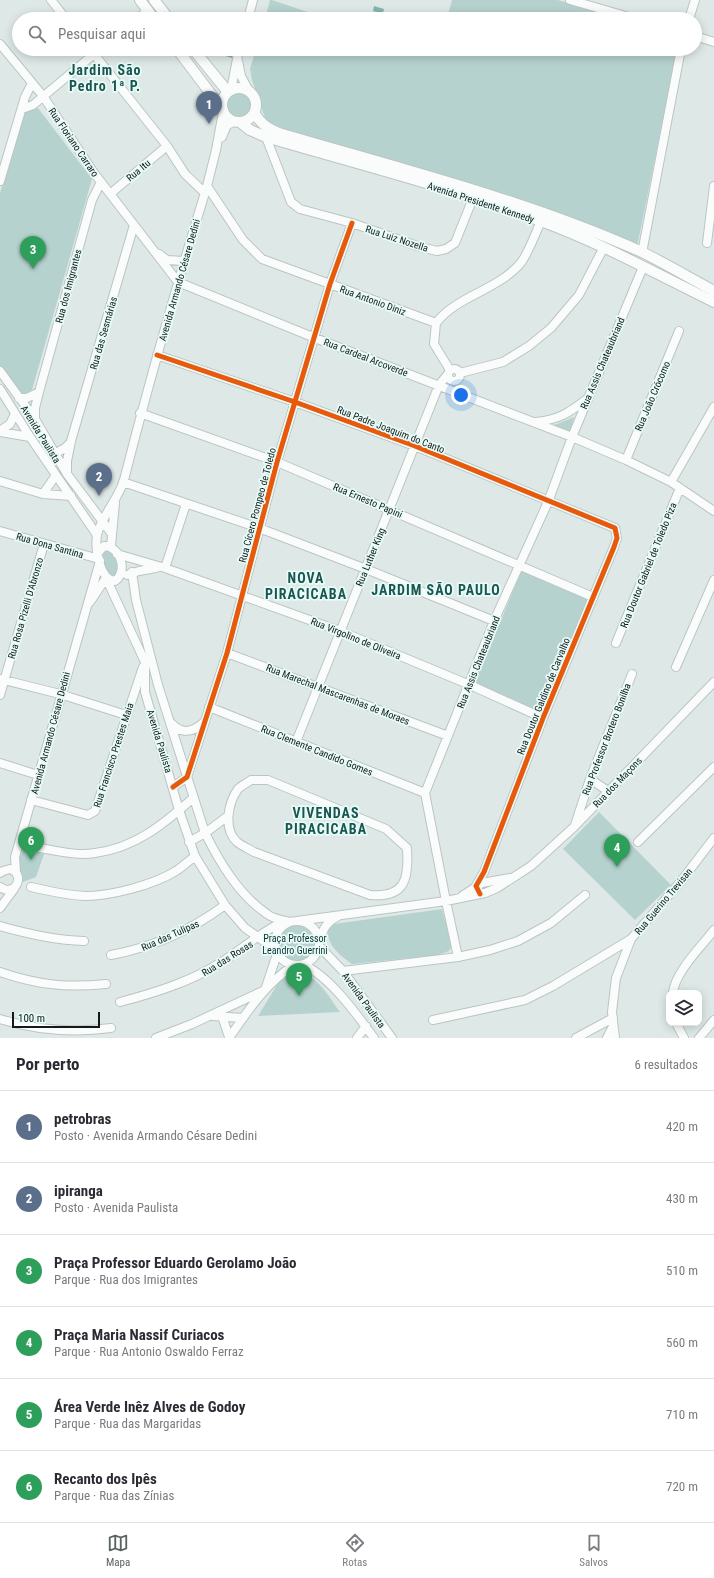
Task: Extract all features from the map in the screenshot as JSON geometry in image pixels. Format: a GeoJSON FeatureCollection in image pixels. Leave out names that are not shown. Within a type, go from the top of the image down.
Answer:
{"type":"FeatureCollection","features":[{"type":"Feature","properties":{"kind":"main road"},"geometry":{"type":"LineString","coordinates":[[140,0],[148,10]]}},
{"type":"Feature","properties":{"kind":"main road"},"geometry":{"type":"LineString","coordinates":[[154,0],[163,12]]}},
{"type":"Feature","properties":{"kind":"main road"},"geometry":{"type":"LineString","coordinates":[[182,56],[223,111],[229,119],[237,122],[250,118],[254,113],[255,102],[250,93],[239,88],[230,91],[223,100],[223,111]]}},
{"type":"Feature","properties":{"kind":"main road"},"geometry":{"type":"LineString","coordinates":[[199,56],[230,91]]}},
{"type":"Feature","properties":{"kind":"main road","name":"Avenida Presidente Kennedy"},"geometry":{"type":"LineString","coordinates":[[254,113],[260,122],[267,128],[279,133],[480,192],[564,221],[642,253],[714,290]]}},
{"type":"Feature","properties":{"kind":"main road","name":"Avenida Presidente Kennedy"},"geometry":{"type":"LineString","coordinates":[[237,122],[266,137],[473,198],[541,221],[604,247],[714,302]]}},
{"type":"Feature","properties":{"kind":"street"},"geometry":{"type":"LineString","coordinates":[[52,0],[61,12]]}},
{"type":"Feature","properties":{"kind":"street"},"geometry":{"type":"LineString","coordinates":[[250,12],[253,0]]}},
{"type":"Feature","properties":{"kind":"street"},"geometry":{"type":"LineString","coordinates":[[570,0],[612,12]]}},
{"type":"Feature","properties":{"kind":"street"},"geometry":{"type":"LineString","coordinates":[[691,12],[695,0]]}},
{"type":"Feature","properties":{"kind":"street"},"geometry":{"type":"LineString","coordinates":[[702,38],[714,42]]}},
{"type":"Feature","properties":{"kind":"street","name":"Rua Floriano Carraro"},"geometry":{"type":"LineString","coordinates":[[0,44],[43,96],[101,182],[178,282]]}},
{"type":"Feature","properties":{"kind":"street"},"geometry":{"type":"LineString","coordinates":[[0,58],[8,53]]}},
{"type":"Feature","properties":{"kind":"street"},"geometry":{"type":"LineString","coordinates":[[22,109],[33,105],[89,56]]}},
{"type":"Feature","properties":{"kind":"street","name":"Rua Antonio Diniz"},"geometry":{"type":"LineString","coordinates":[[99,56],[167,146],[186,174],[206,190],[243,240],[262,259],[436,323]]}},
{"type":"Feature","properties":{"kind":"street"},"geometry":{"type":"LineString","coordinates":[[230,91],[237,56]]}},
{"type":"Feature","properties":{"kind":"street"},"geometry":{"type":"LineString","coordinates":[[238,56],[241,76],[250,93]]}},
{"type":"Feature","properties":{"kind":"street"},"geometry":{"type":"LineString","coordinates":[[642,253],[680,56]]}},
{"type":"Feature","properties":{"kind":"street"},"geometry":{"type":"LineString","coordinates":[[0,181],[25,97],[32,83]]}},
{"type":"Feature","properties":{"kind":"street","name":"Avenida Armando Césare Dedini"},"geometry":{"type":"LineString","coordinates":[[14,889],[19,879],[16,873],[15,857],[99,558],[97,535],[102,522],[115,502],[123,482],[140,413],[206,190],[216,150],[223,111]]}},
{"type":"Feature","properties":{"kind":"street","name":"Avenida Armando Césare Dedini"},"geometry":{"type":"LineString","coordinates":[[216,150],[227,125],[237,122]]}},
{"type":"Feature","properties":{"kind":"street","name":"Rua Luiz Nozella"},"geometry":{"type":"LineString","coordinates":[[266,137],[291,202],[300,209],[352,223],[420,247],[437,251],[446,249],[455,242],[473,198]]}},
{"type":"Feature","properties":{"kind":"street","name":"Rua Itu"},"geometry":{"type":"LineString","coordinates":[[110,194],[167,146]]}},
{"type":"Feature","properties":{"kind":"street","name":"Rua dos Imigrantes"},"geometry":{"type":"LineString","coordinates":[[35,419],[38,392],[92,200],[101,182]]}},
{"type":"Feature","properties":{"kind":"street"},"geometry":{"type":"LineString","coordinates":[[707,243],[714,186]]}},
{"type":"Feature","properties":{"kind":"street"},"geometry":{"type":"LineString","coordinates":[[464,395],[457,370],[449,372],[434,344],[436,323],[454,305],[492,287],[520,265],[541,221]]}},
{"type":"Feature","properties":{"kind":"street","name":"Rua Cícero Pompeo de Toledo"},"geometry":{"type":"LineString","coordinates":[[187,777],[227,652],[277,462],[316,338],[330,284],[352,223]]}},
{"type":"Feature","properties":{"kind":"street","name":"Rua das Sesmárias"},"geometry":{"type":"LineString","coordinates":[[67,474],[67,461],[71,441],[134,225]]}},
{"type":"Feature","properties":{"kind":"street","name":"Rua Floriano Carraro"},"geometry":{"type":"LineString","coordinates":[[145,240],[162,257],[173,261],[184,261]]}},
{"type":"Feature","properties":{"kind":"street"},"geometry":{"type":"LineString","coordinates":[[459,377],[502,362],[529,346],[551,328],[579,295],[604,247]]}},
{"type":"Feature","properties":{"kind":"street","name":"Rua Assis Chateaubriand"},"geometry":{"type":"LineString","coordinates":[[425,793],[470,685],[494,621],[548,502],[572,437],[643,267]]}},
{"type":"Feature","properties":{"kind":"street","name":"Rua Cardeal Arcoverde"},"geometry":{"type":"LineString","coordinates":[[178,282],[532,423],[572,437],[626,460],[671,482],[713,509]]}},
{"type":"Feature","properties":{"kind":"street","name":"Rua João Crócomo"},"geometry":{"type":"LineString","coordinates":[[626,460],[679,332]]}},
{"type":"Feature","properties":{"kind":"street","name":"Rua Padre Joaquim do Canto"},"geometry":{"type":"LineString","coordinates":[[157,355],[295,402],[415,446],[548,502],[615,528]]}},
{"type":"Feature","properties":{"kind":"street","name":"Avenida Paulista"},"geometry":{"type":"LineString","coordinates":[[0,371],[35,419],[67,474],[112,534]]}},
{"type":"Feature","properties":{"kind":"street","name":"Rua Luther King"},"geometry":{"type":"LineString","coordinates":[[296,742],[439,386],[449,372]]}},
{"type":"Feature","properties":{"kind":"street","name":"Avenida Paulista"},"geometry":{"type":"LineString","coordinates":[[0,388],[30,437],[97,535]]}},
{"type":"Feature","properties":{"kind":"street"},"geometry":{"type":"LineString","coordinates":[[19,398],[27,398],[38,392]]}},
{"type":"Feature","properties":{"kind":"street"},"geometry":{"type":"LineString","coordinates":[[532,423],[548,421],[568,414],[588,399]]}},
{"type":"Feature","properties":{"kind":"street"},"geometry":{"type":"LineString","coordinates":[[671,482],[714,407]]}},
{"type":"Feature","properties":{"kind":"street","name":"Rua Ernesto Papini"},"geometry":{"type":"LineString","coordinates":[[140,413],[277,462],[519,564],[592,597]]}},
{"type":"Feature","properties":{"kind":"street"},"geometry":{"type":"LineString","coordinates":[[0,431],[10,424],[15,414]]}},
{"type":"Feature","properties":{"kind":"street"},"geometry":{"type":"LineString","coordinates":[[0,431],[30,437]]}},
{"type":"Feature","properties":{"kind":"street"},"geometry":{"type":"LineString","coordinates":[[54,454],[65,448],[71,441]]}},
{"type":"Feature","properties":{"kind":"street"},"geometry":{"type":"LineString","coordinates":[[44,494],[56,475]]}},
{"type":"Feature","properties":{"kind":"street"},"geometry":{"type":"LineString","coordinates":[[0,481],[44,494],[71,496]]}},
{"type":"Feature","properties":{"kind":"street"},"geometry":{"type":"LineString","coordinates":[[123,482],[259,528],[366,569],[494,621]]}},
{"type":"Feature","properties":{"kind":"street","name":"Rua Doutor Gabriel de Toledo Piza"},"geometry":{"type":"LineString","coordinates":[[616,643],[680,488]]}},
{"type":"Feature","properties":{"kind":"street","name":"Avenida Armando Césare Dedini"},"geometry":{"type":"LineString","coordinates":[[111,546],[115,502]]}},
{"type":"Feature","properties":{"kind":"street"},"geometry":{"type":"LineString","coordinates":[[165,568],[186,504]]}},
{"type":"Feature","properties":{"kind":"street","name":"Rua Doutor Galdino de Carvalho"},"geometry":{"type":"LineString","coordinates":[[476,886],[484,872],[543,718],[614,547],[617,538],[615,528]]}},
{"type":"Feature","properties":{"kind":"street","name":"Rua Dona Santina"},"geometry":{"type":"LineString","coordinates":[[0,531],[99,558]]}},
{"type":"Feature","properties":{"kind":"street","name":"Rua Rosa Pizelli D'Abronzo"},"geometry":{"type":"LineString","coordinates":[[0,696],[2,679],[44,544]]}},
{"type":"Feature","properties":{"kind":"street"},"geometry":{"type":"LineString","coordinates":[[99,558],[104,546],[111,546],[116,550],[122,569],[115,581],[106,578]]}},
{"type":"Feature","properties":{"kind":"street","name":"Rua Virgolino de Oliveira"},"geometry":{"type":"LineString","coordinates":[[117,554],[165,568],[340,631],[470,685],[543,718]]}},
{"type":"Feature","properties":{"kind":"street","name":"Avenida Paulista"},"geometry":{"type":"LineString","coordinates":[[99,558],[106,578],[145,662],[145,692],[179,810],[195,856],[225,905],[245,928],[276,952]]}},
{"type":"Feature","properties":{"kind":"street","name":"Rua Virgolino de Oliveira"},"geometry":{"type":"LineString","coordinates":[[118,578],[144,569],[165,568]]}},
{"type":"Feature","properties":{"kind":"street","name":"Avenida Paulista"},"geometry":{"type":"LineString","coordinates":[[132,572],[136,600],[169,721],[205,833],[214,851],[230,876],[247,898],[268,915],[290,921]]}},
{"type":"Feature","properties":{"kind":"street","name":"Avenida Armando Césare Dedini"},"geometry":{"type":"LineString","coordinates":[[85,609],[106,578]]}},
{"type":"Feature","properties":{"kind":"street"},"geometry":{"type":"LineString","coordinates":[[676,667],[714,580]]}},
{"type":"Feature","properties":{"kind":"street","name":"Rua Marechal Mascarenhas de Moraes"},"geometry":{"type":"LineString","coordinates":[[227,652],[448,736]]}},
{"type":"Feature","properties":{"kind":"street","name":"Rua Francisco Prestes Maia"},"geometry":{"type":"LineString","coordinates":[[32,800],[88,815],[95,811],[98,806],[126,715],[145,662]]}},
{"type":"Feature","properties":{"kind":"street","name":"Rua Professor Brotero Bonilha"},"geometry":{"type":"LineString","coordinates":[[574,827],[590,779],[632,674]]}},
{"type":"Feature","properties":{"kind":"street"},"geometry":{"type":"LineString","coordinates":[[2,679],[60,694],[126,715]]}},
{"type":"Feature","properties":{"kind":"street","name":"Rua dos Maçons"},"geometry":{"type":"LineString","coordinates":[[290,921],[446,901],[490,891],[531,866],[574,827],[714,682]]}},
{"type":"Feature","properties":{"kind":"street","name":"Rua Francisco Prestes Maia"},"geometry":{"type":"LineString","coordinates":[[134,692],[145,692]]}},
{"type":"Feature","properties":{"kind":"street","name":"Rua Clemente Candido Gomes"},"geometry":{"type":"LineString","coordinates":[[209,707],[425,793]]}},
{"type":"Feature","properties":{"kind":"street"},"geometry":{"type":"LineString","coordinates":[[169,721],[176,729],[186,732],[196,730],[204,723]]}},
{"type":"Feature","properties":{"kind":"street"},"geometry":{"type":"LineString","coordinates":[[0,763],[38,775]]}},
{"type":"Feature","properties":{"kind":"street"},"geometry":{"type":"LineString","coordinates":[[638,842],[714,767]]}},
{"type":"Feature","properties":{"kind":"street"},"geometry":{"type":"LineString","coordinates":[[173,787],[187,777]]}},
{"type":"Feature","properties":{"kind":"street"},"geometry":{"type":"LineString","coordinates":[[590,779],[608,791]]}},
{"type":"Feature","properties":{"kind":"street"},"geometry":{"type":"LineString","coordinates":[[189,842],[205,833],[228,816],[231,802],[239,788],[251,780],[268,780],[386,830],[407,848],[409,868],[405,879],[397,892],[385,896],[370,895],[254,852],[238,843],[231,834],[228,816]]}},
{"type":"Feature","properties":{"kind":"street"},"geometry":{"type":"LineString","coordinates":[[425,793],[458,957]]}},
{"type":"Feature","properties":{"kind":"street"},"geometry":{"type":"LineString","coordinates":[[40,848],[67,853],[95,853],[128,845],[151,833],[193,798]]}},
{"type":"Feature","properties":{"kind":"street","name":"Rua Guerino Trevisan"},"geometry":{"type":"LineString","coordinates":[[615,1038],[613,1022],[616,978],[631,939],[682,880],[714,838]]}},
{"type":"Feature","properties":{"kind":"street"},"geometry":{"type":"LineString","coordinates":[[30,887],[86,896],[109,894],[154,880],[175,871],[195,856]]}},
{"type":"Feature","properties":{"kind":"street","name":"Avenida Armando Césare Dedini"},"geometry":{"type":"LineString","coordinates":[[1,872],[15,857]]}},
{"type":"Feature","properties":{"kind":"street"},"geometry":{"type":"LineString","coordinates":[[1,872],[10,869],[16,873]]}},
{"type":"Feature","properties":{"kind":"street"},"geometry":{"type":"LineString","coordinates":[[484,872],[491,887],[490,891]]}},
{"type":"Feature","properties":{"kind":"street","name":"Rua dos Maçons"},"geometry":{"type":"LineString","coordinates":[[459,897],[476,886],[514,877]]}},
{"type":"Feature","properties":{"kind":"street"},"geometry":{"type":"LineString","coordinates":[[476,886],[480,894]]}},
{"type":"Feature","properties":{"kind":"street"},"geometry":{"type":"LineString","coordinates":[[0,887],[8,891],[14,889]]}},
{"type":"Feature","properties":{"kind":"street"},"geometry":{"type":"LineString","coordinates":[[0,908],[14,889]]}},
{"type":"Feature","properties":{"kind":"street"},"geometry":{"type":"LineString","coordinates":[[343,971],[458,957],[490,950],[518,941],[551,923],[585,895]]}},
{"type":"Feature","properties":{"kind":"street","name":"Rua das Tulipas"},"geometry":{"type":"LineString","coordinates":[[111,956],[135,950],[185,931],[204,921],[225,905]]}},
{"type":"Feature","properties":{"kind":"street","name":"Rua dos Maçons"},"geometry":{"type":"LineString","coordinates":[[319,944],[324,927],[330,921],[344,914]]}},
{"type":"Feature","properties":{"kind":"street"},"geometry":{"type":"LineString","coordinates":[[156,1038],[210,1016],[265,990],[276,952],[276,936],[284,925],[290,921],[309,925],[314,929],[319,944],[315,956],[303,965],[287,964],[276,952]]}},
{"type":"Feature","properties":{"kind":"street","name":"Rua das Rosas"},"geometry":{"type":"LineString","coordinates":[[120,1002],[150,994],[198,975],[219,964],[257,938],[290,921]]}},
{"type":"Feature","properties":{"kind":"street"},"geometry":{"type":"LineString","coordinates":[[0,926],[52,938],[84,940]]}},
{"type":"Feature","properties":{"kind":"street"},"geometry":{"type":"LineString","coordinates":[[674,990],[685,966],[714,930]]}},
{"type":"Feature","properties":{"kind":"street"},"geometry":{"type":"LineString","coordinates":[[432,1020],[525,1000],[559,982],[631,939]]}},
{"type":"Feature","properties":{"kind":"street","name":"Avenida Paulista"},"geometry":{"type":"LineString","coordinates":[[319,944],[343,971],[392,1038]]}},
{"type":"Feature","properties":{"kind":"street"},"geometry":{"type":"LineString","coordinates":[[229,1038],[265,990],[279,976],[294,965]]}},
{"type":"Feature","properties":{"kind":"street","name":"Avenida Paulista"},"geometry":{"type":"LineString","coordinates":[[303,965],[317,972],[329,984],[366,1026],[374,1038]]}},
{"type":"Feature","properties":{"kind":"street"},"geometry":{"type":"LineString","coordinates":[[0,972],[20,979],[48,984],[76,987],[106,984]]}},
{"type":"Feature","properties":{"kind":"street"},"geometry":{"type":"LineString","coordinates":[[210,1016],[243,1018]]}},
{"type":"Feature","properties":{"kind":"street"},"geometry":{"type":"LineString","coordinates":[[222,1016],[229,1038]]}},
{"type":"Feature","properties":{"kind":"street"},"geometry":{"type":"LineString","coordinates":[[0,1019],[39,1028],[90,1031],[111,1028]]}},
{"type":"Feature","properties":{"kind":"street"},"geometry":{"type":"LineString","coordinates":[[699,1038],[714,1020]]}},
{"type":"Feature","properties":{"kind":"street"},"geometry":{"type":"LineString","coordinates":[[576,1038],[613,1022]]}},
{"type":"Feature","properties":{"kind":"street"},"geometry":{"type":"LineString","coordinates":[[607,1038],[613,1022]]}},
{"type":"Feature","properties":{"kind":"street"},"geometry":{"type":"LineString","coordinates":[[357,1038],[366,1026]]}},
{"type":"Feature","properties":{"kind":"street"},"geometry":{"type":"LineString","coordinates":[[678,1026],[684,1038]]}},
{"type":"Feature","properties":{"kind":"street"},"geometry":{"type":"LineString","coordinates":[[585,1034],[593,1038]]}},
{"type":"Feature","properties":{"kind":"green space"},"geometry":{"type":"Polygon","coordinates":[[[270,0],[272,0],[307,12],[267,12],[270,0]]]}},
{"type":"Feature","properties":{"kind":"green space"},"geometry":{"type":"Polygon","coordinates":[[[452,0],[558,0],[598,12],[449,12],[452,0]]]}},
{"type":"Feature","properties":{"kind":"green space"},"geometry":{"type":"Polygon","coordinates":[[[254,56],[676,56],[637,247],[276,129],[266,121],[252,80],[250,69],[254,56]]]}},
{"type":"Feature","properties":{"kind":"green space"},"geometry":{"type":"Polygon","coordinates":[[[238,91],[248,95],[252,105],[248,115],[238,119],[228,115],[224,105],[228,95],[238,91]]]}},
{"type":"Feature","properties":{"kind":"green space"},"geometry":{"type":"Polygon","coordinates":[[[30,108],[38,108],[92,179],[32,390],[24,394],[18,394],[0,369],[0,193],[25,111],[30,108]]]}},
{"type":"Feature","properties":{"kind":"green space"},"geometry":{"type":"Polygon","coordinates":[[[574,417],[570,433],[552,426],[574,417]]]}},
{"type":"Feature","properties":{"kind":"green space"},"geometry":{"type":"Polygon","coordinates":[[[107,548],[116,554],[119,567],[117,574],[110,577],[103,565],[102,558],[102,551],[107,548]]]}},
{"type":"Feature","properties":{"kind":"green space"},"geometry":{"type":"Polygon","coordinates":[[[522,570],[588,599],[541,713],[474,684],[522,570]]]}},
{"type":"Feature","properties":{"kind":"green space"},"geometry":{"type":"Polygon","coordinates":[[[599,812],[671,885],[635,920],[563,849],[599,812]]]}},
{"type":"Feature","properties":{"kind":"green space"},"geometry":{"type":"Polygon","coordinates":[[[24,849],[44,854],[36,877],[23,882],[16,865],[24,849]]]}},
{"type":"Feature","properties":{"kind":"green space"},"geometry":{"type":"Polygon","coordinates":[[[442,909],[452,945],[449,951],[438,955],[352,964],[335,950],[328,936],[328,930],[334,924],[442,909]]]}},
{"type":"Feature","properties":{"kind":"green space","name":"Praça Professor Leandro Guerrini"},"geometry":{"type":"Polygon","coordinates":[[[291,925],[299,925],[306,928],[311,933],[314,944],[311,955],[306,960],[299,963],[291,963],[284,960],[279,955],[276,948],[276,940],[279,933],[284,928],[291,925]]]}},
{"type":"Feature","properties":{"kind":"green space"},"geometry":{"type":"Polygon","coordinates":[[[294,971],[302,972],[315,980],[326,992],[340,1012],[258,1016],[280,980],[294,971]]]}},
{"type":"Feature","properties":{"kind":"water"},"geometry":{"type":"Polygon","coordinates":[[[374,6],[384,9],[383,12],[373,11],[374,6]]]}},
{"type":"Feature","properties":{"kind":"cycle path"},"geometry":{"type":"LineString","coordinates":[[173,787],[187,777],[227,653],[277,462],[330,284],[352,223]]}},
{"type":"Feature","properties":{"kind":"cycle path"},"geometry":{"type":"LineString","coordinates":[[157,355],[295,402],[415,446],[615,528],[617,538],[614,547],[543,718],[484,872],[476,886],[480,894]]}},
{"type":"Feature","properties":{"kind":"place","name":"petrobras"},"geometry":{"type":"Point","coordinates":[209,124]}},
{"type":"Feature","properties":{"kind":"place","name":"Praça Professor Eduardo Gerolamo João"},"geometry":{"type":"Point","coordinates":[33,269]}},
{"type":"Feature","properties":{"kind":"place","name":"ipiranga"},"geometry":{"type":"Point","coordinates":[99,496]}},
{"type":"Feature","properties":{"kind":"place","name":"Recanto dos Ipês"},"geometry":{"type":"Point","coordinates":[31,860]}},
{"type":"Feature","properties":{"kind":"place","name":"Praça Maria Nassif Curiacos"},"geometry":{"type":"Point","coordinates":[617,867]}},
{"type":"Feature","properties":{"kind":"place","name":"Área Verde Inêz Alves de Godoy"},"geometry":{"type":"Point","coordinates":[299,996]}},
{"type":"Feature","properties":{"kind":"district","name":"Jardim São Pedro 1ª P."},"geometry":{"type":"Point","coordinates":[105,78]}},
{"type":"Feature","properties":{"kind":"district","name":"NOVA PIRACICABA"},"geometry":{"type":"Point","coordinates":[306,586]}},
{"type":"Feature","properties":{"kind":"district","name":"JARDIM SÃO PAULO"},"geometry":{"type":"Point","coordinates":[436,590]}},
{"type":"Feature","properties":{"kind":"district","name":"VIVENDAS PIRACICABA"},"geometry":{"type":"Point","coordinates":[326,822]}}]}
